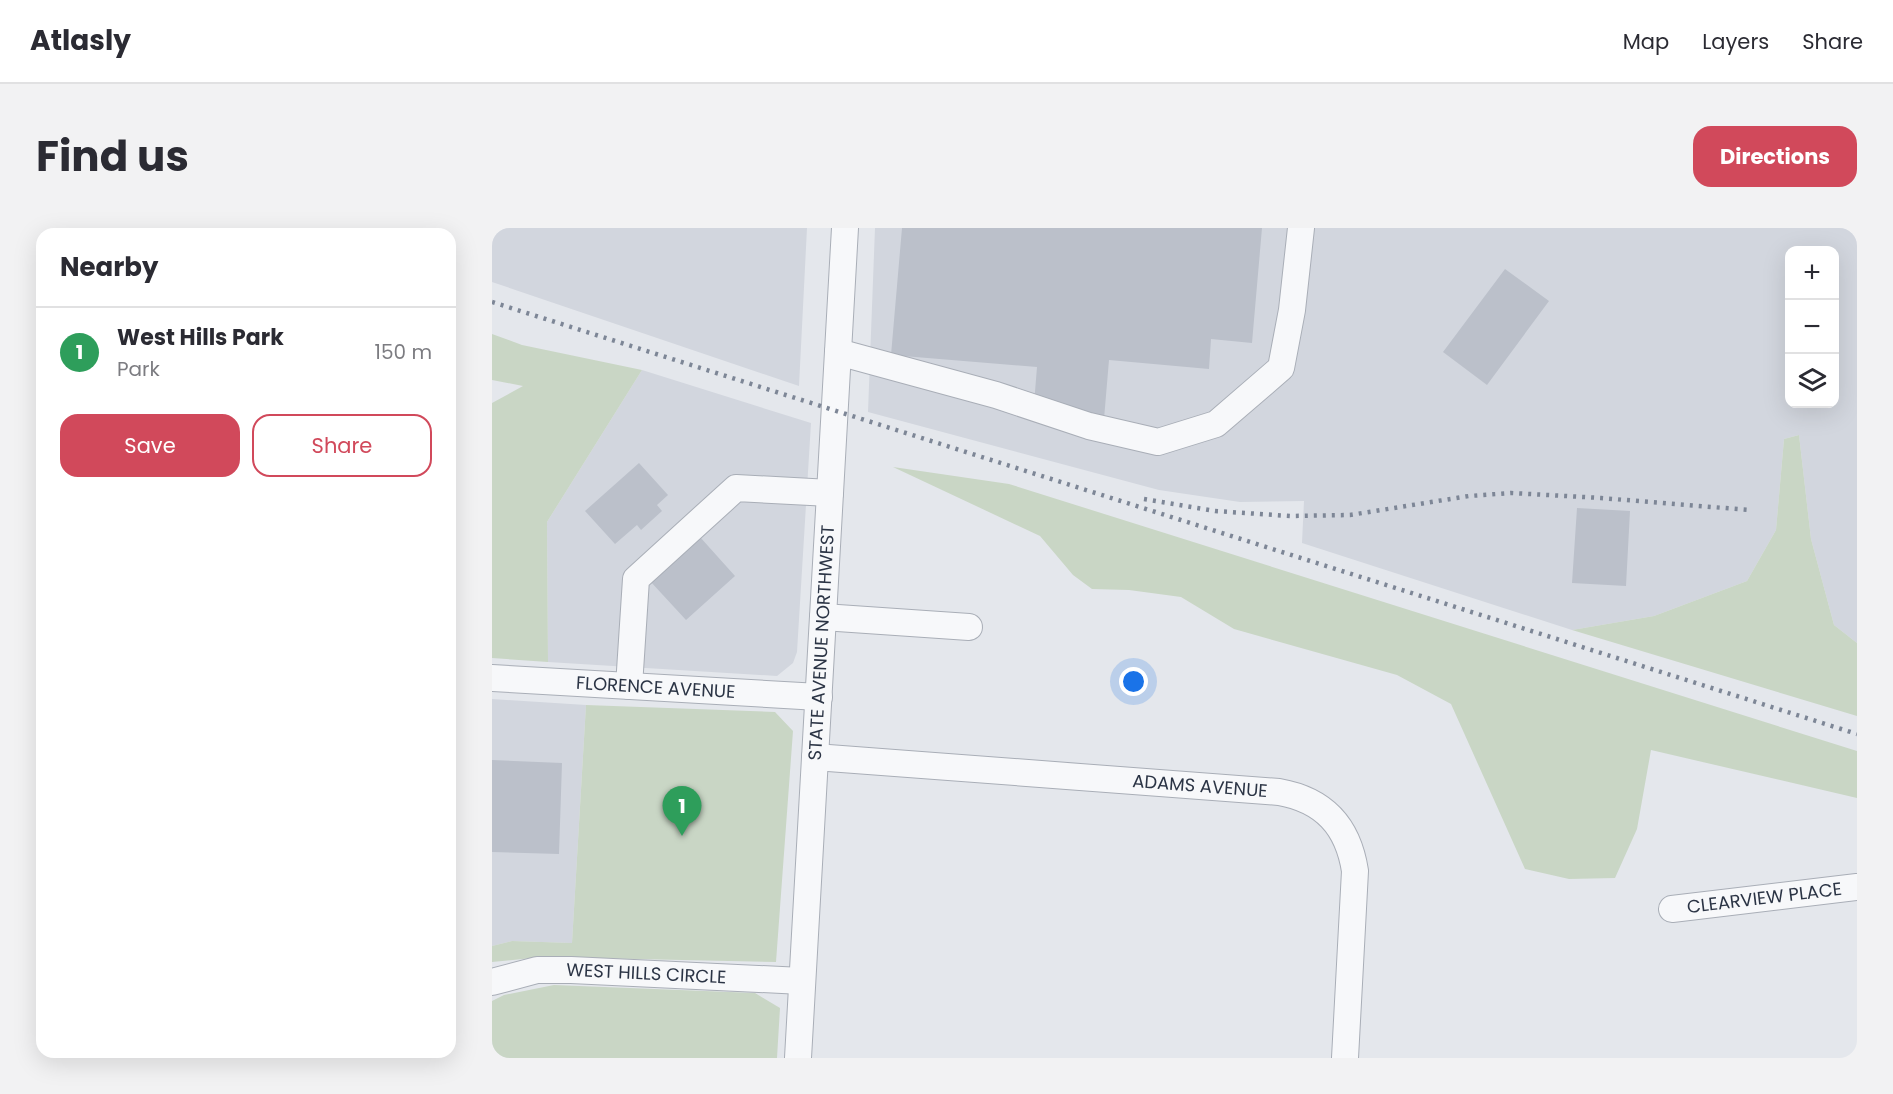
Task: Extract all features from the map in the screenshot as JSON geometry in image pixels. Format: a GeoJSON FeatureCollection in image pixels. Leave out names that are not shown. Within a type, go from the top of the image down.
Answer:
{"type":"FeatureCollection","features":[{"type":"Feature","properties":{"kind":"street","name":"STATE AVENUE NORTHWEST"},"geometry":{"type":"LineString","coordinates":[[798,1058],[845,228]]}},
{"type":"Feature","properties":{"kind":"street"},"geometry":{"type":"LineString","coordinates":[[838,352],[996,395],[1089,426],[1158,442],[1216,424],[1281,368],[1292,310],[1301,228]]}},
{"type":"Feature","properties":{"kind":"street"},"geometry":{"type":"LineString","coordinates":[[629,686],[636,579],[736,488],[830,493]]}},
{"type":"Feature","properties":{"kind":"street"},"geometry":{"type":"LineString","coordinates":[[823,617],[969,627]]}},
{"type":"Feature","properties":{"kind":"street","name":"FLORENCE AVENUE"},"geometry":{"type":"LineString","coordinates":[[492,678],[819,697]]}},
{"type":"Feature","properties":{"kind":"street","name":"ADAMS AVENUE"},"geometry":{"type":"LineString","coordinates":[[815,757],[1279,792],[1309,801],[1328,813],[1342,831],[1352,851],[1355,871],[1345,1058]]}},
{"type":"Feature","properties":{"kind":"street","name":"CLEARVIEW PLACE"},"geometry":{"type":"LineString","coordinates":[[1672,909],[1857,887]]}},
{"type":"Feature","properties":{"kind":"street","name":"WEST HILLS CIRCLE"},"geometry":{"type":"LineString","coordinates":[[492,981],[537,970],[592,970],[802,981]]}},
{"type":"Feature","properties":{"kind":"shaded area"},"geometry":{"type":"Polygon","coordinates":[[[492,228],[807,228],[799,386],[492,282],[492,228]]]}},
{"type":"Feature","properties":{"kind":"shaded area"},"geometry":{"type":"Polygon","coordinates":[[[875,228],[1857,228],[1857,643],[1834,625],[1811,539],[1799,435],[1784,439],[1776,530],[1747,581],[1654,616],[1572,630],[1302,543],[1304,501],[1240,502],[1159,490],[868,412],[875,228]]]}},
{"type":"Feature","properties":{"kind":"shaded area"},"geometry":{"type":"Polygon","coordinates":[[[642,370],[811,423],[797,652],[793,663],[777,676],[548,662],[547,522],[642,370]]]}},
{"type":"Feature","properties":{"kind":"shaded area"},"geometry":{"type":"Polygon","coordinates":[[[492,699],[586,705],[572,943],[512,941],[492,946],[492,699]]]}},
{"type":"Feature","properties":{"kind":"green space"},"geometry":{"type":"Polygon","coordinates":[[[492,334],[522,345],[642,370],[547,522],[548,662],[492,658],[492,403],[523,386],[492,380],[492,334]]]}},
{"type":"Feature","properties":{"kind":"green space"},"geometry":{"type":"Polygon","coordinates":[[[1799,435],[1811,539],[1834,625],[1857,643],[1857,716],[1572,630],[1654,616],[1747,581],[1776,530],[1784,439],[1799,435]]]}},
{"type":"Feature","properties":{"kind":"green space"},"geometry":{"type":"Polygon","coordinates":[[[893,467],[1009,484],[1857,751],[1857,798],[1651,750],[1637,829],[1615,878],[1569,879],[1525,869],[1451,704],[1397,675],[1234,629],[1181,597],[1129,590],[1092,589],[1073,575],[1040,536],[893,467]]]}},
{"type":"Feature","properties":{"kind":"green space"},"geometry":{"type":"Polygon","coordinates":[[[586,705],[775,712],[793,731],[776,962],[542,957],[492,962],[492,946],[512,941],[572,943],[586,705]]]}},
{"type":"Feature","properties":{"kind":"green space"},"geometry":{"type":"Polygon","coordinates":[[[554,985],[755,993],[780,1008],[777,1058],[492,1058],[492,1001],[504,995],[554,985]]]}},
{"type":"Feature","properties":{"kind":"building"},"geometry":{"type":"Polygon","coordinates":[[[902,228],[1262,228],[1252,343],[1211,339],[1209,369],[1109,360],[1104,419],[1034,404],[1037,367],[891,355],[902,228]]]}},
{"type":"Feature","properties":{"kind":"building"},"geometry":{"type":"Polygon","coordinates":[[[1505,269],[1549,301],[1487,385],[1443,352],[1505,269]]]}},
{"type":"Feature","properties":{"kind":"building"},"geometry":{"type":"Polygon","coordinates":[[[639,463],[668,495],[657,505],[662,511],[641,530],[637,525],[615,544],[585,511],[639,463]]]}},
{"type":"Feature","properties":{"kind":"building"},"geometry":{"type":"Polygon","coordinates":[[[1577,508],[1630,511],[1626,586],[1572,583],[1577,508]]]}},
{"type":"Feature","properties":{"kind":"building"},"geometry":{"type":"Polygon","coordinates":[[[700,537],[735,576],[686,620],[650,581],[700,537]]]}},
{"type":"Feature","properties":{"kind":"building"},"geometry":{"type":"Polygon","coordinates":[[[492,760],[562,763],[559,854],[492,852],[492,760]]]}},
{"type":"Feature","properties":{"kind":"railway"},"geometry":{"type":"LineString","coordinates":[[492,302],[1857,734]]}},
{"type":"Feature","properties":{"kind":"railway"},"geometry":{"type":"LineString","coordinates":[[1144,499],[1215,511],[1290,516],[1350,515],[1469,496],[1511,493],[1749,510]]}},
{"type":"Feature","properties":{"kind":"place","name":"West Hills Park"},"geometry":{"type":"Point","coordinates":[682,836]}}]}
